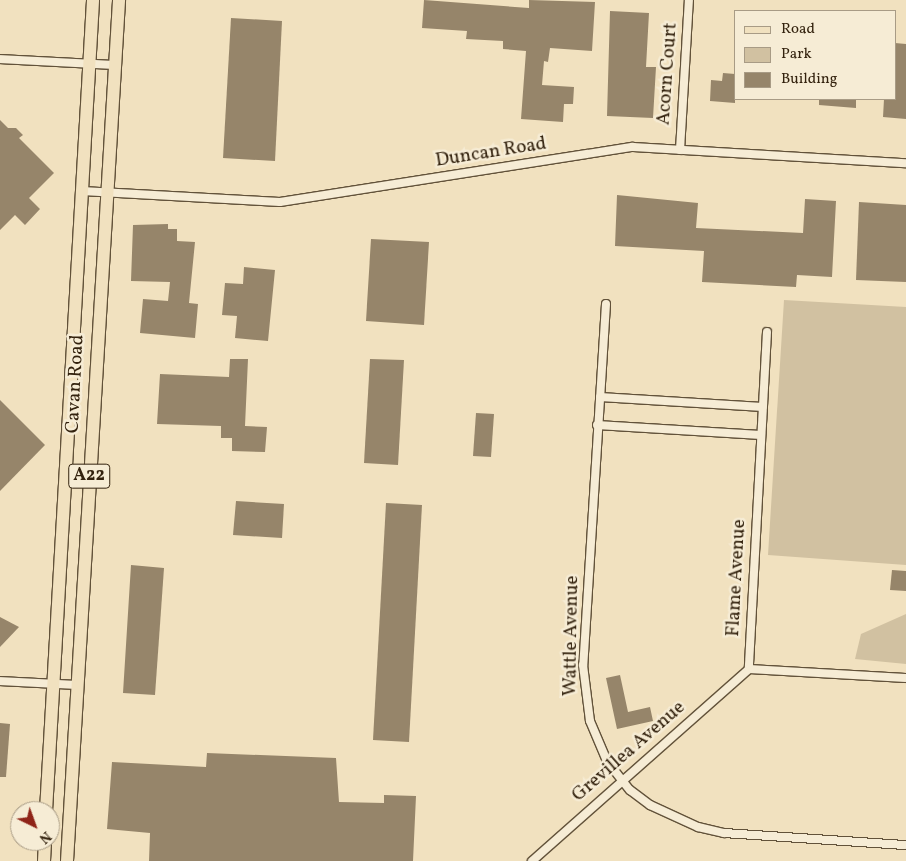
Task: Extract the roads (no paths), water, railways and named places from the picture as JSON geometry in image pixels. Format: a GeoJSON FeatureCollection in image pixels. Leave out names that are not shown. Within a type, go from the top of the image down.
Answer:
{"type":"FeatureCollection","features":[{"type":"Feature","properties":{"kind":"main road","name":"Cavan Road"},"geometry":{"type":"LineString","coordinates":[[47,801],[93,0]]}},
{"type":"Feature","properties":{"kind":"main road","name":"Cavan Road"},"geometry":{"type":"LineString","coordinates":[[67,861],[119,0]]}},
{"type":"Feature","properties":{"kind":"street","name":"Acorn Court"},"geometry":{"type":"LineString","coordinates":[[680,150],[689,0]]}},
{"type":"Feature","properties":{"kind":"street"},"geometry":{"type":"LineString","coordinates":[[0,59],[115,65]]}},
{"type":"Feature","properties":{"kind":"street","name":"Duncan Road"},"geometry":{"type":"LineString","coordinates":[[82,192],[280,202],[623,148],[906,163]]}},
{"type":"Feature","properties":{"kind":"street","name":"Wattle Avenue"},"geometry":{"type":"LineString","coordinates":[[606,304],[597,425],[584,694],[590,721],[621,780],[673,818],[724,833],[906,845]]}},
{"type":"Feature","properties":{"kind":"street","name":"Flame Avenue"},"geometry":{"type":"LineString","coordinates":[[749,669],[767,332]]}},
{"type":"Feature","properties":{"kind":"street"},"geometry":{"type":"LineString","coordinates":[[600,397],[762,407]]}},
{"type":"Feature","properties":{"kind":"street"},"geometry":{"type":"LineString","coordinates":[[597,425],[761,435]]}},
{"type":"Feature","properties":{"kind":"street"},"geometry":{"type":"LineString","coordinates":[[749,669],[906,678]]}},
{"type":"Feature","properties":{"kind":"street","name":"Grevillea Avenue"},"geometry":{"type":"LineString","coordinates":[[532,861],[621,780],[749,669]]}},
{"type":"Feature","properties":{"kind":"street"},"geometry":{"type":"LineString","coordinates":[[0,681],[78,685]]}}]}
